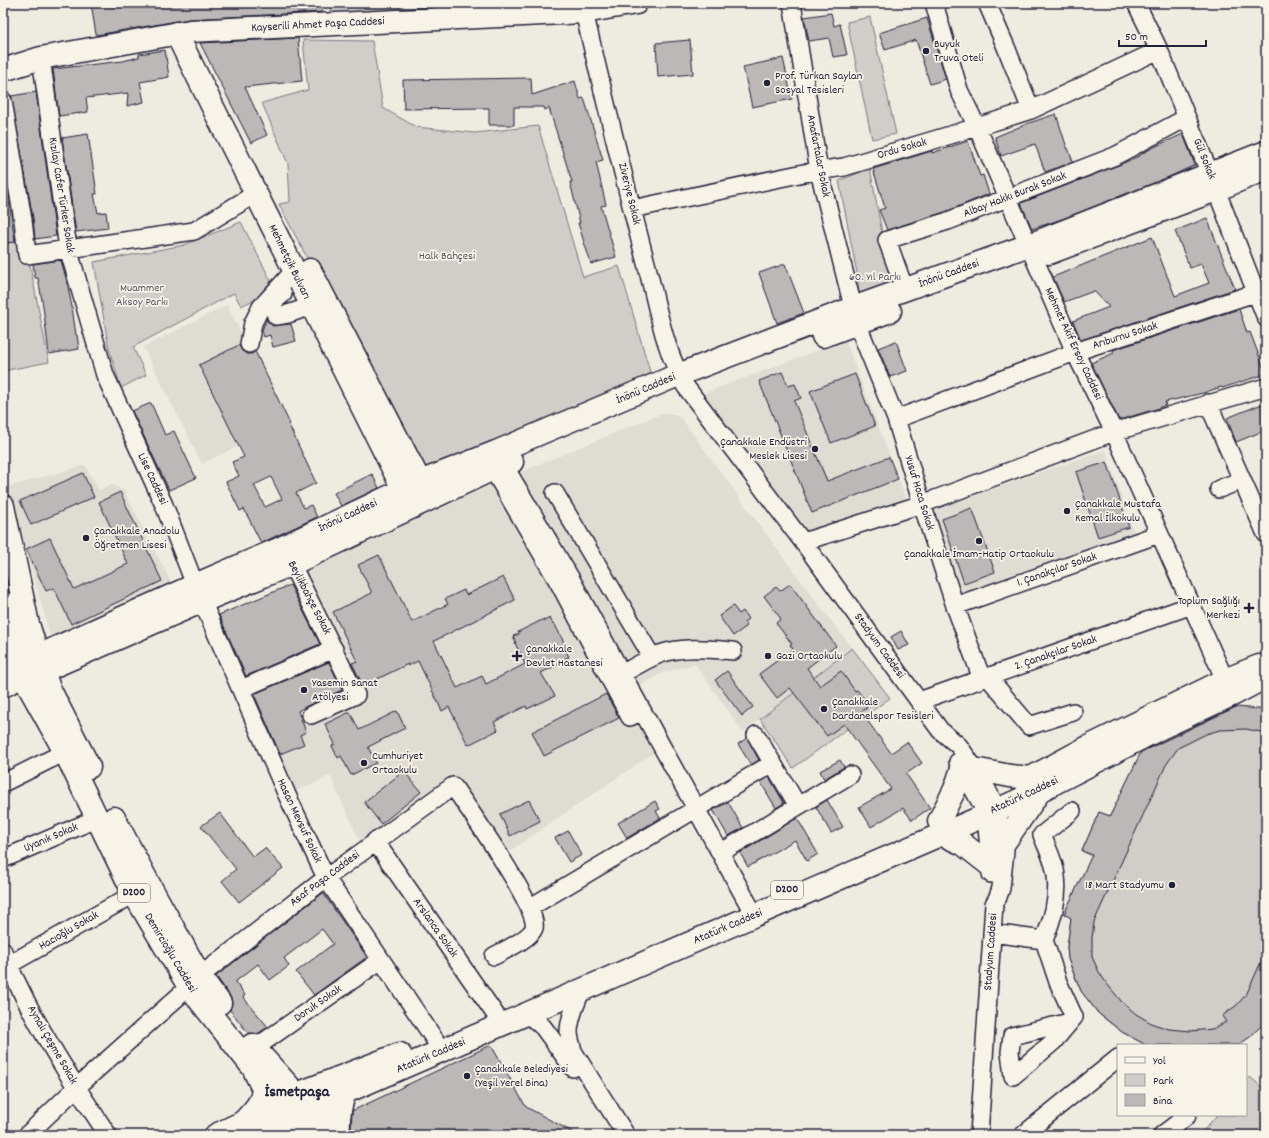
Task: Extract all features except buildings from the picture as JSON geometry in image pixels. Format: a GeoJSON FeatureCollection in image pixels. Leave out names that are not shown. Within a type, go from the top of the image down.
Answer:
{"type":"FeatureCollection","features":[{"type":"Feature","properties":{"kind":"main road","name":"Kayserili Ahmet Paşa Caddesi"},"geometry":{"type":"LineString","coordinates":[[3,70],[41,58],[183,32],[584,12],[636,3]]}},
{"type":"Feature","properties":{"kind":"main road","name":"Mehmetçik Bulvarı"},"geometry":{"type":"LineString","coordinates":[[183,32],[255,194],[300,269],[311,306],[416,495]]}},
{"type":"Feature","properties":{"kind":"main road","name":"Mehmetçik Bulvarı"},"geometry":{"type":"LineString","coordinates":[[183,32],[300,269],[416,495]]}},
{"type":"Feature","properties":{"kind":"main road","name":"İnönü Caddesi"},"geometry":{"type":"LineString","coordinates":[[1213,182],[1266,152]]}},
{"type":"Feature","properties":{"kind":"main road","name":"İnönü Caddesi"},"geometry":{"type":"LineString","coordinates":[[25,668],[288,555],[416,495],[682,381],[855,315],[1031,252],[1213,182],[1266,170]]}},
{"type":"Feature","properties":{"kind":"main road","name":"İnönü Caddesi"},"geometry":{"type":"LineString","coordinates":[[855,315],[905,290],[1031,252]]}},
{"type":"Feature","properties":{"kind":"main road","name":"D200"},"geometry":{"type":"LineString","coordinates":[[3,506],[28,624],[25,668]]}},
{"type":"Feature","properties":{"kind":"main road","name":"D200"},"geometry":{"type":"LineString","coordinates":[[3,603],[25,668]]}},
{"type":"Feature","properties":{"kind":"main road","name":"Atatürk Caddesi"},"geometry":{"type":"LineString","coordinates":[[1036,784],[1090,746],[1225,680],[1266,663]]}},
{"type":"Feature","properties":{"kind":"main road","name":"Demircioğlu Caddesi"},"geometry":{"type":"LineString","coordinates":[[25,668],[134,894],[195,981],[254,1059],[296,1105],[339,1135]]}},
{"type":"Feature","properties":{"kind":"main road","name":"Demircioğlu Caddesi"},"geometry":{"type":"LineString","coordinates":[[25,668],[49,688],[150,886],[195,981]]}},
{"type":"Feature","properties":{"kind":"main road","name":"Atatürk Caddesi"},"geometry":{"type":"LineString","coordinates":[[296,1105],[345,1093],[581,991],[1234,694],[1260,684]]}},
{"type":"Feature","properties":{"kind":"main road"},"geometry":{"type":"LineString","coordinates":[[991,866],[940,828],[955,789],[968,769],[1010,776],[1036,784],[1004,843]]}},
{"type":"Feature","properties":{"kind":"main road","name":"Atatürk Caddesi"},"geometry":{"type":"LineString","coordinates":[[216,1135],[247,1128],[435,1040],[746,899],[940,828]]}},
{"type":"Feature","properties":{"kind":"main road"},"geometry":{"type":"LineString","coordinates":[[247,1128],[255,1108],[262,1098],[262,1088],[254,1059]]}},
{"type":"Feature","properties":{"kind":"main road"},"geometry":{"type":"LineString","coordinates":[[339,1135],[338,1113],[345,1093]]}},
{"type":"Feature","properties":{"kind":"main road","name":"Demircioğlu Caddesi"},"geometry":{"type":"LineString","coordinates":[[296,1105],[310,1135]]}},
{"type":"Feature","properties":{"kind":"street","name":"Anafartalar Sokak"},"geometry":{"type":"LineString","coordinates":[[792,3],[819,171],[855,315]]}},
{"type":"Feature","properties":{"kind":"street","name":"Mehmet Akif Ersoy Caddesi"},"geometry":{"type":"LineString","coordinates":[[934,3],[959,90],[977,127],[1075,352],[1114,432],[1225,680]]}},
{"type":"Feature","properties":{"kind":"street"},"geometry":{"type":"LineString","coordinates":[[987,3],[1031,110]]}},
{"type":"Feature","properties":{"kind":"street","name":"Gül Sokak"},"geometry":{"type":"LineString","coordinates":[[1136,3],[1159,50],[1186,118],[1261,292],[1266,318]]}},
{"type":"Feature","properties":{"kind":"street","name":"Ziveriye Sokak"},"geometry":{"type":"LineString","coordinates":[[584,12],[632,209],[668,347],[682,381]]}},
{"type":"Feature","properties":{"kind":"street","name":"Ordu Sokak"},"geometry":{"type":"LineString","coordinates":[[632,209],[804,173],[844,167],[977,127],[1031,110],[1159,50]]}},
{"type":"Feature","properties":{"kind":"street","name":"Kızılay Cafer Türker Sokak"},"geometry":{"type":"LineString","coordinates":[[41,58],[68,248],[105,375]]}},
{"type":"Feature","properties":{"kind":"street"},"geometry":{"type":"LineString","coordinates":[[3,101],[23,220],[27,255],[194,231],[255,194]]}},
{"type":"Feature","properties":{"kind":"street","name":"Albay Hakkı Burak Sokak"},"geometry":{"type":"LineString","coordinates":[[905,290],[887,240],[948,221],[1115,156],[1186,118]]}},
{"type":"Feature","properties":{"kind":"street"},"geometry":{"type":"LineString","coordinates":[[300,269],[272,303],[276,316],[288,314],[311,306]]}},
{"type":"Feature","properties":{"kind":"street"},"geometry":{"type":"LineString","coordinates":[[249,344],[253,323],[261,307],[300,269]]}},
{"type":"Feature","properties":{"kind":"street","name":"Arıburnu Sokak"},"geometry":{"type":"LineString","coordinates":[[896,418],[1075,352],[1261,292]]}},
{"type":"Feature","properties":{"kind":"street","name":"Yusuf Hoca Sokak"},"geometry":{"type":"LineString","coordinates":[[855,315],[896,418],[955,606],[985,678],[1029,726],[1073,712]]}},
{"type":"Feature","properties":{"kind":"street","name":"Lise Caddesi"},"geometry":{"type":"LineString","coordinates":[[105,375],[164,505],[199,593]]}},
{"type":"Feature","properties":{"kind":"street","name":"Stadyum Caddesi"},"geometry":{"type":"LineString","coordinates":[[682,381],[803,542],[940,730],[959,746],[968,769],[989,806],[1004,843],[1005,851],[1000,888],[998,897],[994,904],[978,1134]]}},
{"type":"Feature","properties":{"kind":"street"},"geometry":{"type":"LineString","coordinates":[[803,542],[922,504],[1114,432],[1266,387]]}},
{"type":"Feature","properties":{"kind":"street"},"geometry":{"type":"LineString","coordinates":[[1208,403],[1266,534]]}},
{"type":"Feature","properties":{"kind":"street"},"geometry":{"type":"LineString","coordinates":[[495,461],[571,579],[746,899]]}},
{"type":"Feature","properties":{"kind":"street"},"geometry":{"type":"LineString","coordinates":[[495,461],[630,717],[642,711]]}},
{"type":"Feature","properties":{"kind":"street"},"geometry":{"type":"LineString","coordinates":[[1219,490],[1242,480]]}},
{"type":"Feature","properties":{"kind":"street"},"geometry":{"type":"LineString","coordinates":[[555,493],[652,657]]}},
{"type":"Feature","properties":{"kind":"street","name":"1. Çanakçılar Sokak"},"geometry":{"type":"LineString","coordinates":[[955,606],[1159,534]]}},
{"type":"Feature","properties":{"kind":"street","name":"Beylikbahçe Sokak"},"geometry":{"type":"LineString","coordinates":[[288,555],[356,695],[311,715]]}},
{"type":"Feature","properties":{"kind":"street","name":"Hasan Mevsuf Sokak"},"geometry":{"type":"LineString","coordinates":[[199,593],[287,795],[326,878],[435,1040]]}},
{"type":"Feature","properties":{"kind":"street","name":"2. Çanakçılar Sokak"},"geometry":{"type":"LineString","coordinates":[[919,701],[1192,606]]}},
{"type":"Feature","properties":{"kind":"street","name":"Beylikbahçe Sokak"},"geometry":{"type":"LineString","coordinates":[[241,689],[334,649]]}},
{"type":"Feature","properties":{"kind":"street"},"geometry":{"type":"LineString","coordinates":[[622,674],[652,657],[673,650],[710,649],[733,652]]}},
{"type":"Feature","properties":{"kind":"street","name":"İnönü Caddesi"},"geometry":{"type":"LineString","coordinates":[[3,689],[25,668]]}},
{"type":"Feature","properties":{"kind":"street"},"geometry":{"type":"LineString","coordinates":[[756,735],[798,806]]}},
{"type":"Feature","properties":{"kind":"street"},"geometry":{"type":"LineString","coordinates":[[3,783],[65,752]]}},
{"type":"Feature","properties":{"kind":"street"},"geometry":{"type":"LineString","coordinates":[[494,956],[525,938],[533,930],[535,925],[529,908],[773,763]]}},
{"type":"Feature","properties":{"kind":"street"},"geometry":{"type":"LineString","coordinates":[[720,852],[850,775]]}},
{"type":"Feature","properties":{"kind":"street","name":"Asaf Paşa Caddesi"},"geometry":{"type":"LineString","coordinates":[[27,1135],[76,1088],[195,981],[326,878],[375,841],[453,786],[501,857],[529,908]]}},
{"type":"Feature","properties":{"kind":"street"},"geometry":{"type":"LineString","coordinates":[[989,806],[994,904]]}},
{"type":"Feature","properties":{"kind":"street"},"geometry":{"type":"LineString","coordinates":[[1070,1022],[1074,1017],[1058,982],[1044,940],[1052,919],[1057,897],[1056,876],[1051,857],[1042,834],[1072,811]]}},
{"type":"Feature","properties":{"kind":"street","name":"Uyanık Sokak"},"geometry":{"type":"LineString","coordinates":[[3,859],[98,818]]}},
{"type":"Feature","properties":{"kind":"street","name":"Arslanca Sokak"},"geometry":{"type":"LineString","coordinates":[[375,841],[495,1014]]}},
{"type":"Feature","properties":{"kind":"street","name":"Hacıoğlu Sokak"},"geometry":{"type":"LineString","coordinates":[[5,961],[134,894]]}},
{"type":"Feature","properties":{"kind":"street"},"geometry":{"type":"LineString","coordinates":[[992,933],[1044,940]]}},
{"type":"Feature","properties":{"kind":"street","name":"Doruk Sokak"},"geometry":{"type":"LineString","coordinates":[[254,1059],[382,960]]}},
{"type":"Feature","properties":{"kind":"street","name":"Aynalı Çeşme Sokak"},"geometry":{"type":"LineString","coordinates":[[5,961],[36,1020],[76,1088],[108,1135]]}},
{"type":"Feature","properties":{"kind":"street"},"geometry":{"type":"LineString","coordinates":[[581,991],[572,1017],[567,1050],[617,1135]]}},
{"type":"Feature","properties":{"kind":"street"},"geometry":{"type":"LineString","coordinates":[[528,1014],[567,1050],[590,1079],[626,1135]]}},
{"type":"Feature","properties":{"kind":"street"},"geometry":{"type":"LineString","coordinates":[[1023,1135],[1117,1059]]}},
{"type":"Feature","properties":{"kind":"street"},"geometry":{"type":"LineString","coordinates":[[1162,1135],[1187,1116]]}},
{"type":"Feature","properties":{"kind":"shaded area"},"geometry":{"type":"Polygon","coordinates":[[[227,305],[246,342],[199,365],[238,446],[202,464],[143,347],[227,305]]]}},
{"type":"Feature","properties":{"kind":"shaded area","name":"Çanakkale Endüstri Meslek Lisesi"},"geometry":{"type":"Polygon","coordinates":[[[845,340],[908,504],[810,536],[702,394],[845,340]]]}},
{"type":"Feature","properties":{"kind":"shaded area"},"geometry":{"type":"Polygon","coordinates":[[[663,413],[673,414],[682,419],[788,564],[852,648],[743,732],[695,664],[662,673],[641,686],[671,741],[501,857],[453,786],[364,850],[330,776],[287,795],[262,737],[356,695],[297,573],[410,520],[499,481],[663,413]]]}},
{"type":"Feature","properties":{"kind":"shaded area"},"geometry":{"type":"Polygon","coordinates":[[[1105,450],[1135,535],[958,594],[929,511],[1105,450]]]}},
{"type":"Feature","properties":{"kind":"shaded area","name":"Çanakkale Anadolu Öğretmen Lisesi"},"geometry":{"type":"Polygon","coordinates":[[[85,465],[99,490],[112,484],[124,491],[173,586],[53,645],[8,487],[85,465]]]}},
{"type":"Feature","properties":{"kind":"green space"},"geometry":{"type":"Polygon","coordinates":[[[331,3],[403,3],[403,15],[332,17],[331,3]]]}},
{"type":"Feature","properties":{"kind":"green space"},"geometry":{"type":"Polygon","coordinates":[[[870,17],[896,134],[872,139],[847,22],[870,17]]]}},
{"type":"Feature","properties":{"kind":"green space","name":"Halk Bahçesi"},"geometry":{"type":"Polygon","coordinates":[[[303,40],[372,41],[383,108],[416,127],[475,133],[538,126],[583,277],[619,266],[653,382],[418,471],[279,204],[290,202],[288,164],[262,103],[308,90],[303,40]]]}},
{"type":"Feature","properties":{"kind":"green space","name":"60. Yıl Parkı"},"geometry":{"type":"Polygon","coordinates":[[[870,168],[884,243],[896,289],[859,303],[858,278],[839,181],[870,168]]]}},
{"type":"Feature","properties":{"kind":"green space","name":"Muammer Aksoy Parkı"},"geometry":{"type":"Polygon","coordinates":[[[241,222],[271,281],[256,299],[241,306],[234,293],[133,347],[146,375],[121,388],[109,349],[94,262],[184,245],[241,222]]]}},
{"type":"Feature","properties":{"kind":"green space"},"geometry":{"type":"Polygon","coordinates":[[[25,240],[49,362],[3,371],[3,244],[25,240]]]}},
{"type":"Feature","properties":{"kind":"green space","name":"Çanakkale Dardanelspor Tesisleri"},"geometry":{"type":"Polygon","coordinates":[[[852,648],[890,698],[793,768],[760,719],[852,648]]]}},
{"type":"Feature","properties":{"kind":"green space","name":"18 Mart Stadyumu"},"geometry":{"type":"Polygon","coordinates":[[[1228,707],[1266,711],[1266,1021],[1250,1037],[1240,1044],[1144,1044],[1122,1032],[1098,1013],[1081,991],[1068,959],[1067,947],[1071,918],[1064,914],[1092,856],[1082,851],[1099,812],[1110,816],[1143,749],[1228,707]]]}},
{"type":"Feature","properties":{"kind":"green space"},"geometry":{"type":"Polygon","coordinates":[[[1250,1077],[1266,1091],[1266,1135],[1208,1135],[1203,1131],[1216,1116],[1247,1116],[1247,1081],[1250,1077]]]}},
{"type":"Feature","properties":{"kind":"place","name":"Buyuk Truva Oteli"},"geometry":{"type":"Point","coordinates":[926,51]}},
{"type":"Feature","properties":{"kind":"place","name":"Prof. Türkan Saylan Sosyal Tesisleri"},"geometry":{"type":"Point","coordinates":[767,83]}},
{"type":"Feature","properties":{"kind":"place","name":"Çanakkale Endüstri Meslek Lisesi"},"geometry":{"type":"Point","coordinates":[815,449]}},
{"type":"Feature","properties":{"kind":"place","name":"Çanakkale Mustafa Kemal İlkokulu"},"geometry":{"type":"Point","coordinates":[1067,511]}},
{"type":"Feature","properties":{"kind":"place","name":"Çanakkale Anadolu Öğretmen Lisesi"},"geometry":{"type":"Point","coordinates":[86,538]}},
{"type":"Feature","properties":{"kind":"place","name":"Çanakkale İmam-Hatip Ortaokulu"},"geometry":{"type":"Point","coordinates":[979,541]}},
{"type":"Feature","properties":{"kind":"place","name":"Toplum Sağlığı Merkezi"},"geometry":{"type":"Point","coordinates":[1249,608]}},
{"type":"Feature","properties":{"kind":"place","name":"Çanakkale Devlet Hastanesi"},"geometry":{"type":"Point","coordinates":[517,656]}},
{"type":"Feature","properties":{"kind":"place","name":"Gazi Ortaokulu"},"geometry":{"type":"Point","coordinates":[768,656]}},
{"type":"Feature","properties":{"kind":"place","name":"Yasemin Sanat Atölyesi"},"geometry":{"type":"Point","coordinates":[304,690]}},
{"type":"Feature","properties":{"kind":"place","name":"Çanakkale Dardanelspor Tesisleri"},"geometry":{"type":"Point","coordinates":[824,709]}},
{"type":"Feature","properties":{"kind":"place","name":"Cumhuriyet Ortaokulu"},"geometry":{"type":"Point","coordinates":[364,763]}},
{"type":"Feature","properties":{"kind":"place","name":"18 Mart Stadyumu"},"geometry":{"type":"Point","coordinates":[1172,885]}},
{"type":"Feature","properties":{"kind":"place","name":"Çanakkale Belediyesi (Yeşil Yerel Bina)"},"geometry":{"type":"Point","coordinates":[467,1076]}},
{"type":"Feature","properties":{"kind":"district","name":"İsmetpaşa"},"geometry":{"type":"Point","coordinates":[297,1092]}}]}
